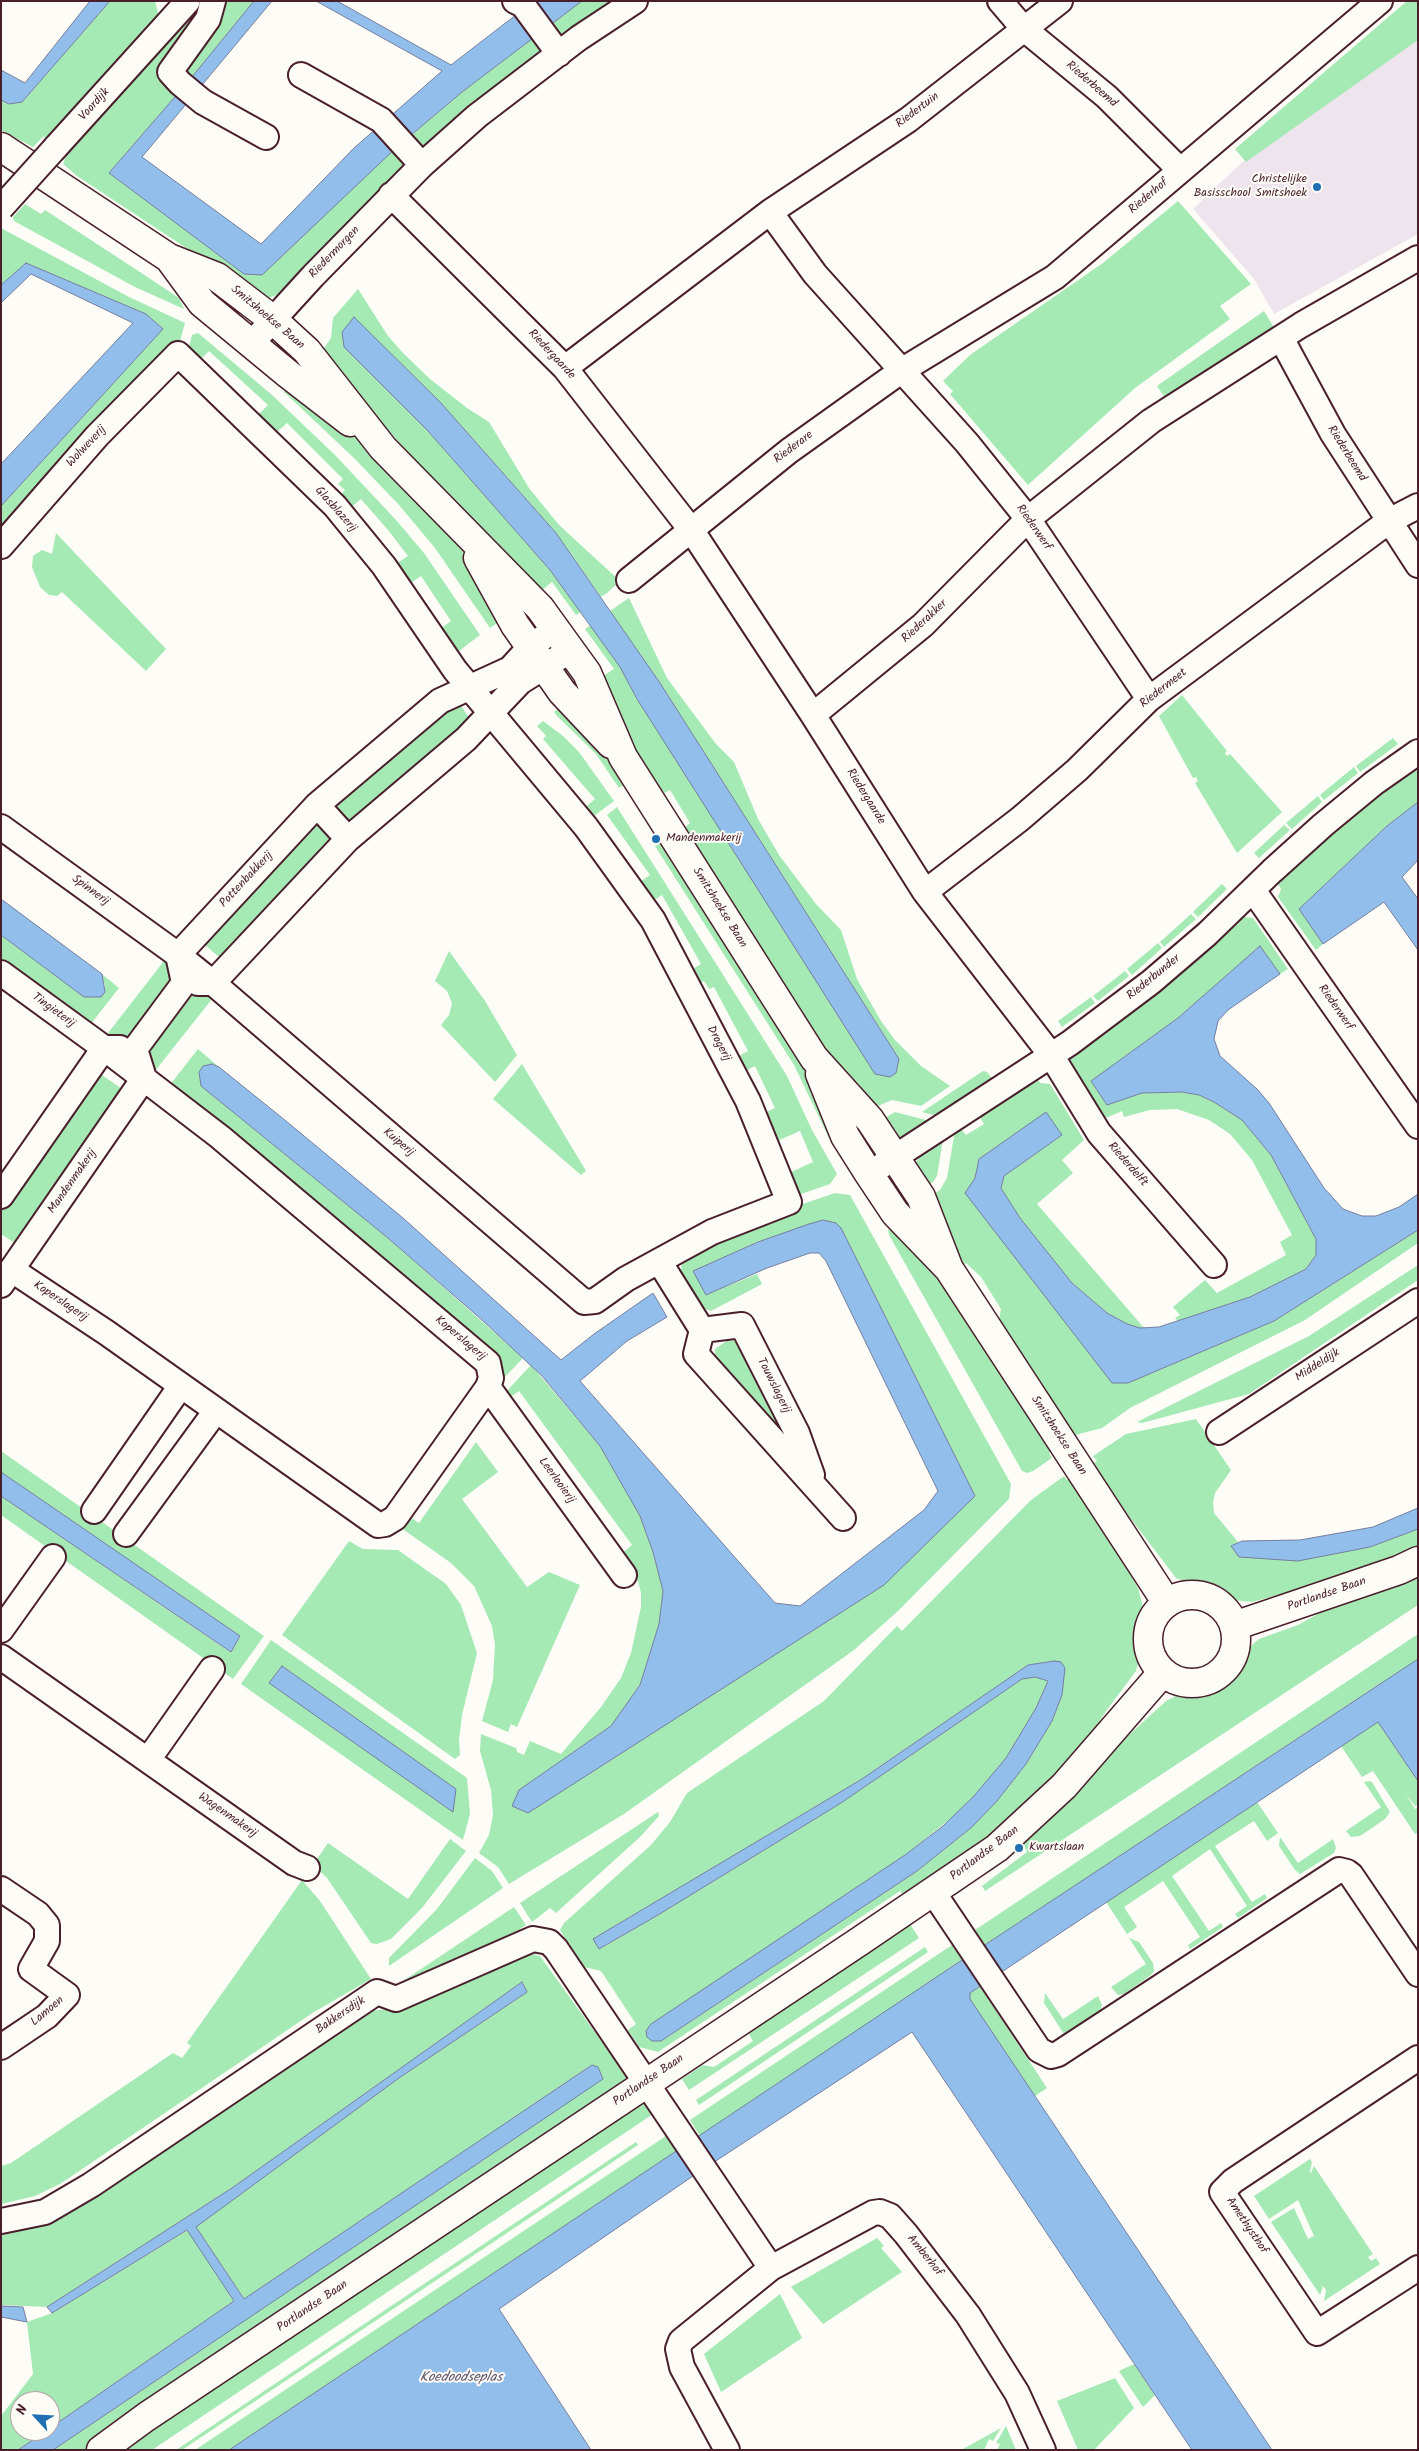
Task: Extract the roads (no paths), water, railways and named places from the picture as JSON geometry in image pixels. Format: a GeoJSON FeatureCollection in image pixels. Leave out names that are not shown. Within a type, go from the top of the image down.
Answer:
{"type":"FeatureCollection","features":[{"type":"Feature","properties":{"kind":"street","name":"Voordijk"},"geometry":{"type":"LineString","coordinates":[[1,208],[188,1]]}},
{"type":"Feature","properties":{"kind":"street"},"geometry":{"type":"LineString","coordinates":[[214,1],[208,19],[170,72],[203,102],[266,137]]}},
{"type":"Feature","properties":{"kind":"street","name":"Riedermorgen"},"geometry":{"type":"LineString","coordinates":[[251,344],[391,196],[415,157],[477,116],[554,46],[635,1]]}},
{"type":"Feature","properties":{"kind":"street","name":"Riederbeemd"},"geometry":{"type":"LineString","coordinates":[[1000,1],[1023,28],[1108,97],[1180,170]]}},
{"type":"Feature","properties":{"kind":"street","name":"Riedertuin"},"geometry":{"type":"LineString","coordinates":[[565,368],[770,212],[908,120],[1023,28],[1060,1]]}},
{"type":"Feature","properties":{"kind":"street","name":"Riederhof"},"geometry":{"type":"LineString","coordinates":[[901,370],[1054,277],[1380,1]]}},
{"type":"Feature","properties":{"kind":"street"},"geometry":{"type":"LineString","coordinates":[[519,3],[554,46]]}},
{"type":"Feature","properties":{"kind":"street"},"geometry":{"type":"LineString","coordinates":[[301,75],[381,120],[415,157]]}},
{"type":"Feature","properties":{"kind":"street","name":"Smitshoekse Baan"},"geometry":{"type":"LineString","coordinates":[[1,147],[170,258],[217,277],[272,320],[307,351],[383,448],[540,608],[587,673],[624,758],[814,1058],[870,1120],[920,1197],[949,1269]]}},
{"type":"Feature","properties":{"kind":"street","name":"Riedergaarde"},"geometry":{"type":"LineString","coordinates":[[391,196],[565,368],[692,530],[813,715],[925,892],[1051,1055]]}},
{"type":"Feature","properties":{"kind":"street"},"geometry":{"type":"LineString","coordinates":[[770,212],[815,274],[901,370]]}},
{"type":"Feature","properties":{"kind":"street","name":"Smitshoekse Baan"},"geometry":{"type":"LineString","coordinates":[[170,258],[202,303],[383,448]]}},
{"type":"Feature","properties":{"kind":"street"},"geometry":{"type":"LineString","coordinates":[[1028,519],[1150,421],[1301,325],[1418,258]]}},
{"type":"Feature","properties":{"kind":"street","name":"Riederbeemd"},"geometry":{"type":"LineString","coordinates":[[1282,338],[1333,434],[1418,565]]}},
{"type":"Feature","properties":{"kind":"street","name":"Wolweverij"},"geometry":{"type":"LineString","coordinates":[[1,546],[96,436],[178,354]]}},
{"type":"Feature","properties":{"kind":"street","name":"Glasblazerij"},"geometry":{"type":"LineString","coordinates":[[178,354],[335,506],[384,566],[468,687]]}},
{"type":"Feature","properties":{"kind":"street","name":"Riederwerf"},"geometry":{"type":"LineString","coordinates":[[901,370],[967,443],[1028,519],[1149,699]]}},
{"type":"Feature","properties":{"kind":"street","name":"Riederare"},"geometry":{"type":"LineString","coordinates":[[692,530],[789,451],[901,370]]}},
{"type":"Feature","properties":{"kind":"street","name":"Riedermeet"},"geometry":{"type":"LineString","coordinates":[[925,892],[1020,818],[1077,770],[1149,699],[1389,522],[1418,506]]}},
{"type":"Feature","properties":{"kind":"street","name":"Riederakker"},"geometry":{"type":"LineString","coordinates":[[813,715],[924,625],[1028,519]]}},
{"type":"Feature","properties":{"kind":"street","name":"Smitshoekse Baan"},"geometry":{"type":"LineString","coordinates":[[462,528],[510,616],[538,658],[562,692],[624,758]]}},
{"type":"Feature","properties":{"kind":"street"},"geometry":{"type":"LineString","coordinates":[[629,580],[692,530]]}},
{"type":"Feature","properties":{"kind":"street","name":"Pottenbakkerij"},"geometry":{"type":"LineString","coordinates":[[178,955],[317,805],[440,701],[468,687],[538,658],[563,640]]}},
{"type":"Feature","properties":{"kind":"street","name":"Pottenbakkerij"},"geometry":{"type":"LineString","coordinates":[[213,984],[348,839],[466,739],[520,682],[538,658]]}},
{"type":"Feature","properties":{"kind":"street"},"geometry":{"type":"LineString","coordinates":[[468,687],[490,714]]}},
{"type":"Feature","properties":{"kind":"street","name":"Drogerij"},"geometry":{"type":"LineString","coordinates":[[490,714],[586,826],[652,920],[748,1101],[789,1202],[712,1232],[626,1279],[595,1301],[584,1302]]}},
{"type":"Feature","properties":{"kind":"street","name":"Riederbunder"},"geometry":{"type":"LineString","coordinates":[[869,1174],[1051,1055],[1151,982],[1323,825],[1374,783],[1418,752]]}},
{"type":"Feature","properties":{"kind":"street"},"geometry":{"type":"LineString","coordinates":[[317,805],[348,839]]}},
{"type":"Feature","properties":{"kind":"street","name":"Spinnerij"},"geometry":{"type":"LineString","coordinates":[[1,827],[178,955]]}},
{"type":"Feature","properties":{"kind":"street","name":"Riederwerf"},"geometry":{"type":"LineString","coordinates":[[1253,890],[1418,1126]]}},
{"type":"Feature","properties":{"kind":"street"},"geometry":{"type":"LineString","coordinates":[[134,1049],[184,983],[178,955]]}},
{"type":"Feature","properties":{"kind":"street"},"geometry":{"type":"LineString","coordinates":[[178,955],[213,984]]}},
{"type":"Feature","properties":{"kind":"street","name":"Tingieterij"},"geometry":{"type":"LineString","coordinates":[[1,974],[104,1048]]}},
{"type":"Feature","properties":{"kind":"street"},"geometry":{"type":"LineString","coordinates":[[184,983],[213,984]]}},
{"type":"Feature","properties":{"kind":"street","name":"Kuiperij"},"geometry":{"type":"LineString","coordinates":[[213,984],[584,1302]]}},
{"type":"Feature","properties":{"kind":"street"},"geometry":{"type":"LineString","coordinates":[[104,1048],[134,1049]]}},
{"type":"Feature","properties":{"kind":"street"},"geometry":{"type":"LineString","coordinates":[[104,1048],[144,1078]]}},
{"type":"Feature","properties":{"kind":"street"},"geometry":{"type":"LineString","coordinates":[[1,1196],[104,1048]]}},
{"type":"Feature","properties":{"kind":"street"},"geometry":{"type":"LineString","coordinates":[[134,1049],[144,1078]]}},
{"type":"Feature","properties":{"kind":"street","name":"Riederdelft"},"geometry":{"type":"LineString","coordinates":[[1051,1055],[1100,1133],[1214,1265]]}},
{"type":"Feature","properties":{"kind":"street","name":"Smitshoekse Baan"},"geometry":{"type":"LineString","coordinates":[[814,1058],[845,1136],[869,1174],[895,1213],[949,1269],[1167,1603]]}},
{"type":"Feature","properties":{"kind":"street","name":"Mandenmakerij"},"geometry":{"type":"LineString","coordinates":[[7,1278],[144,1078]]}},
{"type":"Feature","properties":{"kind":"street","name":"Koperslagerij"},"geometry":{"type":"LineString","coordinates":[[7,1278],[107,1333],[180,1387],[378,1525],[385,1524],[395,1518],[488,1387],[491,1378],[488,1363],[220,1137],[144,1078]]}},
{"type":"Feature","properties":{"kind":"street"},"geometry":{"type":"LineString","coordinates":[[659,1261],[702,1330]]}},
{"type":"Feature","properties":{"kind":"street","name":"Middeldijk"},"geometry":{"type":"LineString","coordinates":[[1218,1432],[1418,1301]]}},
{"type":"Feature","properties":{"kind":"street","name":"Touwslagerij"},"geometry":{"type":"LineString","coordinates":[[816,1486],[797,1433],[742,1326],[702,1330],[696,1354],[843,1518]]}},
{"type":"Feature","properties":{"kind":"street"},"geometry":{"type":"LineString","coordinates":[[94,1510],[180,1387]]}},
{"type":"Feature","properties":{"kind":"street","name":"Leerlooierij"},"geometry":{"type":"LineString","coordinates":[[488,1387],[624,1575]]}},
{"type":"Feature","properties":{"kind":"street"},"geometry":{"type":"LineString","coordinates":[[126,1534],[216,1412]]}},
{"type":"Feature","properties":{"kind":"street"},"geometry":{"type":"LineString","coordinates":[[1,1630],[53,1556]]}},
{"type":"Feature","properties":{"kind":"street","name":"Portlandse Baan"},"geometry":{"type":"LineString","coordinates":[[1234,1626],[1399,1570],[1418,1561]]}},
{"type":"Feature","properties":{"kind":"street"},"geometry":{"type":"LineString","coordinates":[[1193,1595],[1211,1599],[1226,1610],[1234,1626],[1236,1636],[1234,1654],[1224,1670],[1216,1676],[1198,1683],[1179,1681],[1163,1672],[1152,1656],[1148,1636],[1154,1618],[1167,1603],[1184,1596],[1193,1595]]}},
{"type":"Feature","properties":{"kind":"street","name":"Wagenmakerij"},"geometry":{"type":"LineString","coordinates":[[1,1657],[294,1863],[307,1868]]}},
{"type":"Feature","properties":{"kind":"street"},"geometry":{"type":"LineString","coordinates":[[148,1760],[212,1669]]}},
{"type":"Feature","properties":{"kind":"street","name":"Portlandse Baan"},"geometry":{"type":"LineString","coordinates":[[101,2450],[146,2417],[997,1848],[1039,1811],[1076,1773],[1163,1672]]}},
{"type":"Feature","properties":{"kind":"street"},"geometry":{"type":"LineString","coordinates":[[933,1892],[1040,2050],[1048,2055],[1056,2055],[1339,1870],[1351,1875],[1418,1974]]}},
{"type":"Feature","properties":{"kind":"street","name":"Lamoen"},"geometry":{"type":"LineString","coordinates":[[1,1889],[38,1914],[47,1925],[47,1941],[31,1969],[68,1995],[47,2016],[1,2047]]}},
{"type":"Feature","properties":{"kind":"street","name":"Bakkersdijk"},"geometry":{"type":"LineString","coordinates":[[1,2221],[45,2212],[91,2185],[377,1992],[396,1999],[533,1939],[549,1942],[556,1949],[647,2082]]}},
{"type":"Feature","properties":{"kind":"street","name":"Amethysthof"},"geometry":{"type":"LineString","coordinates":[[1418,2058],[1233,2182],[1222,2192],[1318,2333],[1418,2268]]}},
{"type":"Feature","properties":{"kind":"street"},"geometry":{"type":"LineString","coordinates":[[647,2082],[771,2268]]}},
{"type":"Feature","properties":{"kind":"street","name":"Amberhof"},"geometry":{"type":"LineString","coordinates":[[727,2450],[682,2367],[679,2344],[771,2268],[873,2213],[886,2214],[924,2256],[968,2315],[1026,2412],[1043,2450]]}},
{"type":"Feature","properties":{"kind":"water"},"geometry":{"type":"Polygon","coordinates":[[[90,1],[110,1],[22,102],[9,104],[1,100],[1,70],[25,83],[90,1]]]}},
{"type":"Feature","properties":{"kind":"water"},"geometry":{"type":"Polygon","coordinates":[[[254,1],[272,1],[142,157],[261,244],[354,148],[442,71],[316,1],[337,1],[451,65],[534,1],[582,1],[462,92],[397,147],[262,275],[244,274],[109,173],[187,83],[254,1]]]}},
{"type":"Feature","properties":{"kind":"water"},"geometry":{"type":"Polygon","coordinates":[[[26,263],[146,314],[163,329],[1,506],[1,464],[133,323],[31,274],[1,303],[1,285],[26,263]]]}},
{"type":"Feature","properties":{"kind":"water"},"geometry":{"type":"Polygon","coordinates":[[[354,317],[441,403],[556,533],[660,683],[899,1059],[896,1073],[890,1077],[875,1074],[637,699],[620,667],[550,570],[428,431],[344,347],[342,332],[354,317]]]}},
{"type":"Feature","properties":{"kind":"water"},"geometry":{"type":"Polygon","coordinates":[[[1418,802],[1418,860],[1402,877],[1418,899],[1418,950],[1384,902],[1323,944],[1299,909],[1387,826],[1418,802]]]}},
{"type":"Feature","properties":{"kind":"water"},"geometry":{"type":"Polygon","coordinates":[[[1,899],[102,974],[105,992],[101,997],[84,997],[1,935],[1,899]]]}},
{"type":"Feature","properties":{"kind":"water"},"geometry":{"type":"Polygon","coordinates":[[[1260,946],[1280,974],[1228,1010],[1218,1021],[1214,1039],[1220,1056],[1257,1089],[1269,1103],[1324,1188],[1343,1209],[1362,1216],[1376,1216],[1399,1207],[1418,1194],[1418,1230],[1274,1321],[1128,1383],[1112,1383],[965,1193],[975,1178],[979,1159],[1046,1112],[1062,1135],[1004,1176],[1001,1188],[1020,1218],[1072,1283],[1107,1313],[1127,1324],[1140,1328],[1159,1327],[1250,1297],[1306,1269],[1316,1255],[1316,1239],[1271,1155],[1242,1120],[1199,1095],[1182,1092],[1142,1093],[1107,1105],[1091,1081],[1178,1018],[1260,946]]]}},
{"type":"Feature","properties":{"kind":"water"},"geometry":{"type":"Polygon","coordinates":[[[212,1064],[219,1067],[286,1121],[403,1218],[561,1360],[594,1334],[653,1293],[667,1317],[627,1341],[580,1381],[775,1603],[800,1606],[924,1510],[938,1491],[826,1261],[819,1253],[810,1253],[767,1268],[706,1295],[693,1271],[758,1242],[809,1224],[823,1220],[836,1223],[841,1228],[975,1496],[884,1585],[528,1813],[512,1806],[519,1790],[611,1726],[640,1685],[659,1624],[663,1591],[653,1552],[640,1516],[600,1446],[542,1376],[482,1320],[388,1238],[201,1086],[199,1072],[203,1066],[212,1064]]]}},
{"type":"Feature","properties":{"kind":"water"},"geometry":{"type":"Polygon","coordinates":[[[1,1472],[240,1636],[231,1652],[1,1496],[1,1472]]]}},
{"type":"Feature","properties":{"kind":"water"},"geometry":{"type":"Polygon","coordinates":[[[1418,1508],[1418,1529],[1370,1547],[1298,1561],[1239,1557],[1231,1546],[1242,1541],[1300,1540],[1373,1527],[1418,1508]]]}},
{"type":"Feature","properties":{"kind":"water","name":"Koedoodseplas"},"geometry":{"type":"Polygon","coordinates":[[[1418,1659],[1418,1781],[1378,1722],[970,1993],[970,1999],[1272,2450],[1192,2450],[912,2032],[693,2176],[499,2309],[591,2450],[229,2450],[962,1960],[1418,1659]]]}},
{"type":"Feature","properties":{"kind":"water"},"geometry":{"type":"Polygon","coordinates":[[[1054,1661],[1061,1662],[1065,1668],[1062,1695],[1052,1721],[1026,1764],[997,1801],[972,1827],[917,1871],[661,2041],[652,2041],[647,2037],[646,2031],[651,2024],[905,1855],[943,1826],[974,1796],[1006,1758],[1036,1708],[1048,1681],[1035,1677],[1022,1679],[841,1803],[658,1915],[599,1949],[593,1939],[862,1779],[1028,1665],[1054,1661]]]}},
{"type":"Feature","properties":{"kind":"water"},"geometry":{"type":"Polygon","coordinates":[[[282,1666],[456,1789],[453,1812],[269,1683],[282,1666]]]}},
{"type":"Feature","properties":{"kind":"water"},"geometry":{"type":"Polygon","coordinates":[[[522,1982],[527,1992],[399,2078],[196,2227],[244,2299],[592,2065],[598,2067],[603,2079],[53,2450],[18,2450],[31,2441],[60,2441],[60,2421],[234,2301],[187,2230],[52,2313],[47,2307],[232,2188],[522,1982]]]}},
{"type":"Feature","properties":{"kind":"water"},"geometry":{"type":"Polygon","coordinates":[[[1,2306],[23,2307],[27,2322],[1,2317],[1,2306]]]}},
{"type":"Feature","properties":{"kind":"place","name":"Christelijke Basisschool Smitshoek"},"geometry":{"type":"Point","coordinates":[1317,187]}},
{"type":"Feature","properties":{"kind":"place","name":"Mandenmakerij"},"geometry":{"type":"Point","coordinates":[656,839]}},
{"type":"Feature","properties":{"kind":"place","name":"Kwartslaan"},"geometry":{"type":"Point","coordinates":[1019,1848]}}]}
